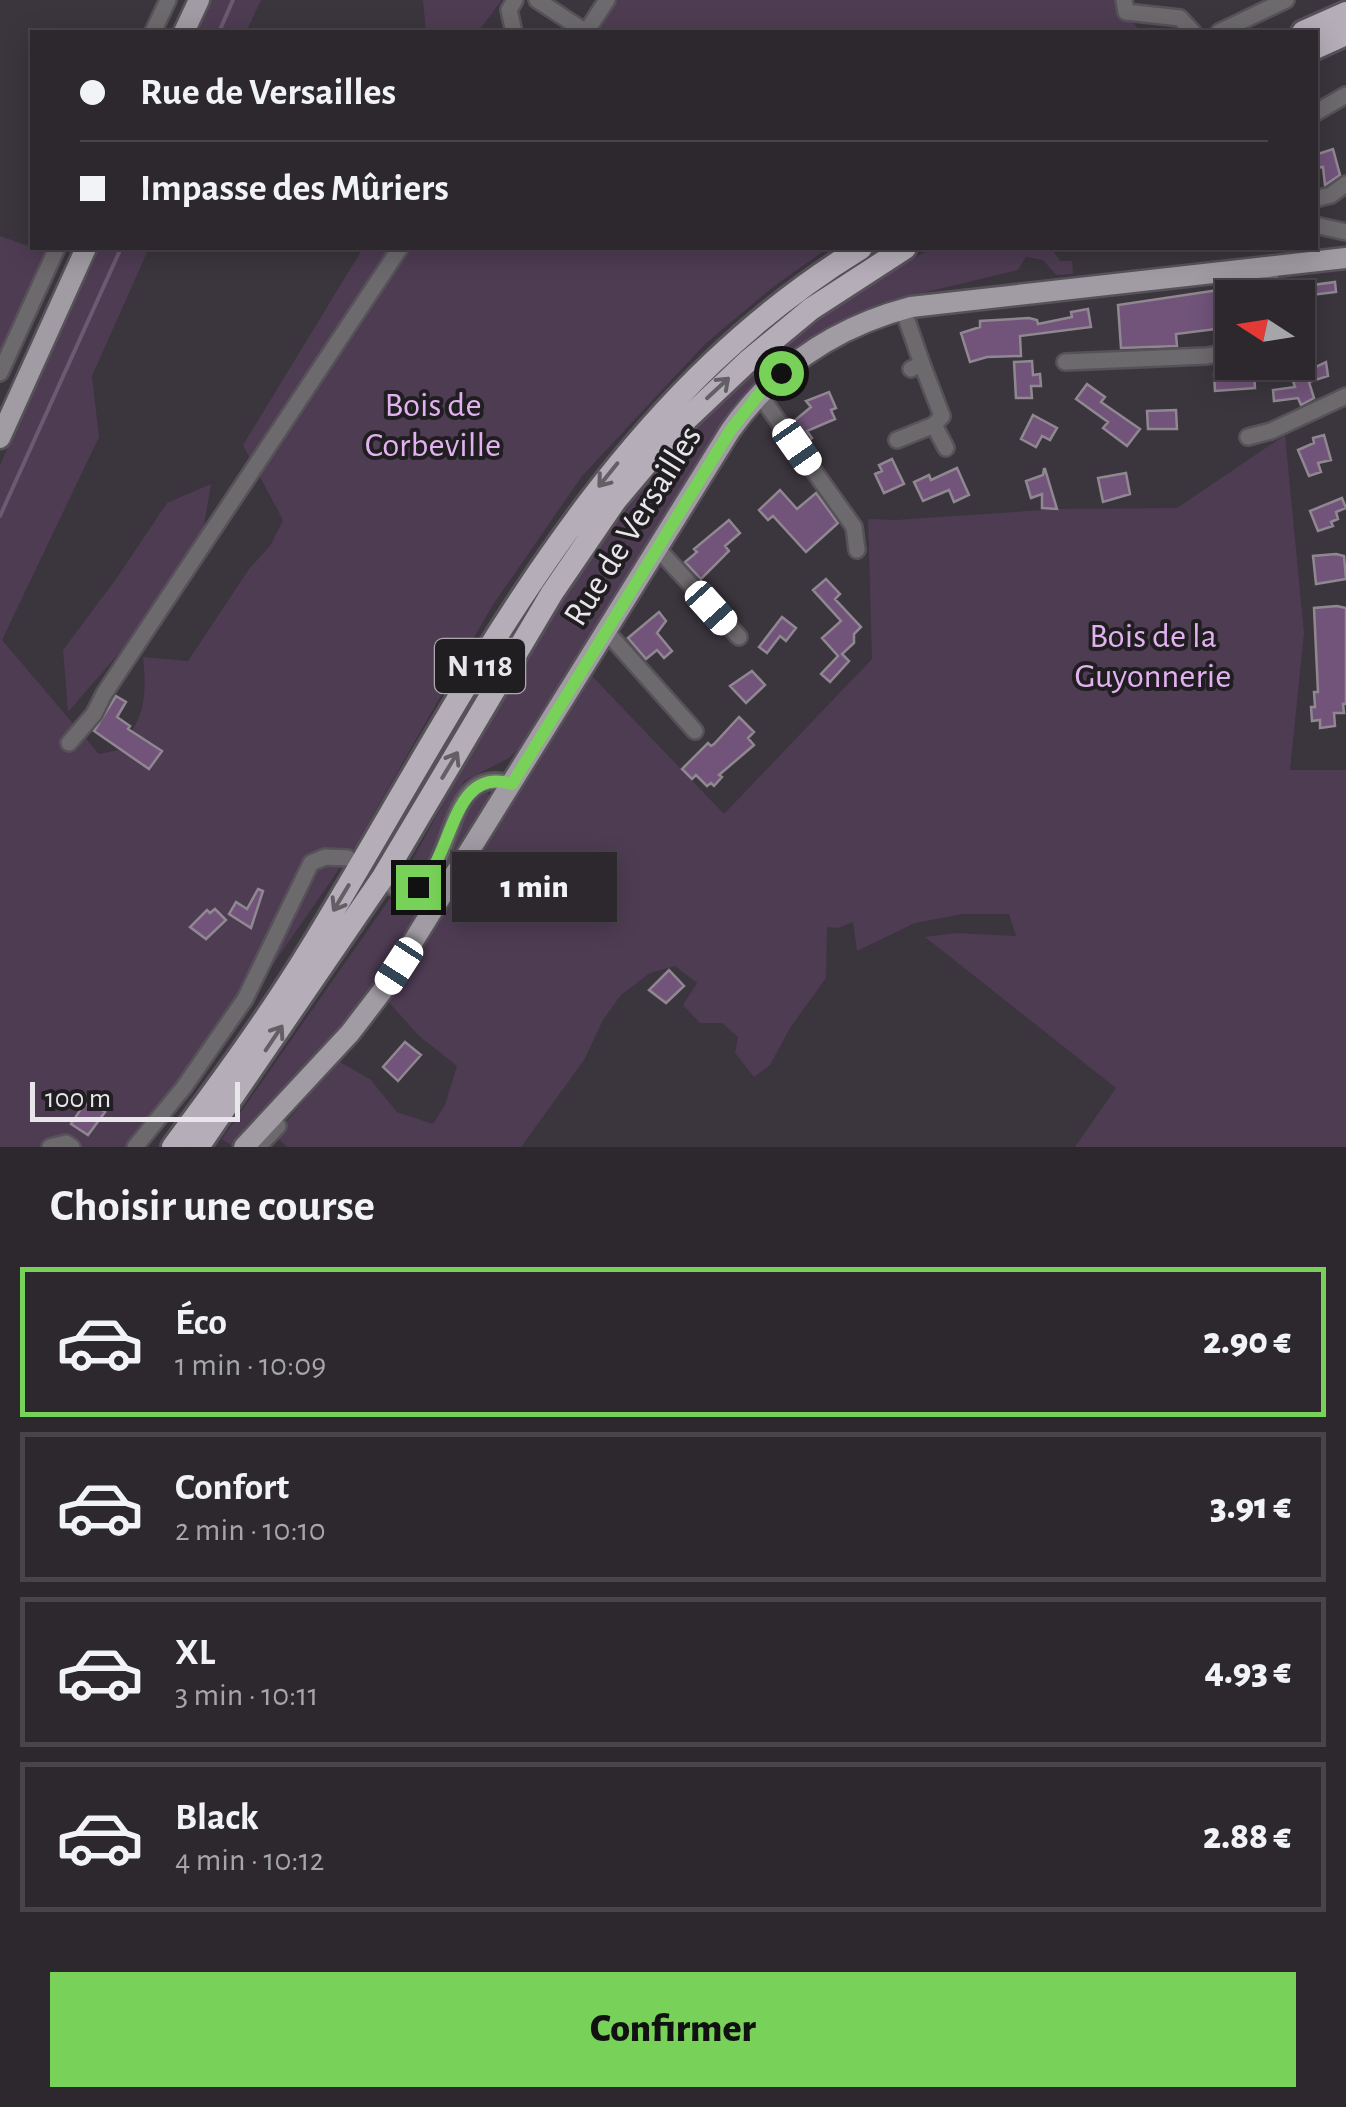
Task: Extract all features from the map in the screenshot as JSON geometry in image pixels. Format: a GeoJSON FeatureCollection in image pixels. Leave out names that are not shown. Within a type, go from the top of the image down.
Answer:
{"type":"FeatureCollection","features":[{"type":"Feature","properties":{"kind":"highway"},"geometry":{"type":"LineString","coordinates":[[1308,30],[1346,13]]}},
{"type":"Feature","properties":{"kind":"highway"},"geometry":{"type":"LineString","coordinates":[[1318,47],[1346,34]]}},
{"type":"Feature","properties":{"kind":"highway","name":"N 118"},"geometry":{"type":"LineString","coordinates":[[173,1147],[309,952],[534,577],[600,485],[655,418],[699,374],[797,292],[858,250]]}},
{"type":"Feature","properties":{"kind":"highway","name":"N 118"},"geometry":{"type":"LineString","coordinates":[[198,1147],[383,878],[552,592],[615,501],[674,431],[738,370],[812,310],[902,250]]}},
{"type":"Feature","properties":{"kind":"main road"},"geometry":{"type":"LineString","coordinates":[[185,30],[198,0]]}},
{"type":"Feature","properties":{"kind":"main road"},"geometry":{"type":"LineString","coordinates":[[0,438],[85,250]]}},
{"type":"Feature","properties":{"kind":"main road","name":"Rue de Versailles"},"geometry":{"type":"LineString","coordinates":[[244,1147],[350,1033],[383,990],[730,431],[759,394],[816,346],[861,322],[903,309],[1346,258]]}},
{"type":"Feature","properties":{"kind":"street"},"geometry":{"type":"LineString","coordinates":[[155,30],[168,0]]}},
{"type":"Feature","properties":{"kind":"street"},"geometry":{"type":"LineString","coordinates":[[514,0],[509,10],[514,30]]}},
{"type":"Feature","properties":{"kind":"street"},"geometry":{"type":"LineString","coordinates":[[536,0],[583,30]]}},
{"type":"Feature","properties":{"kind":"street"},"geometry":{"type":"LineString","coordinates":[[587,30],[607,0]]}},
{"type":"Feature","properties":{"kind":"street"},"geometry":{"type":"LineString","coordinates":[[1223,30],[1286,0]]}},
{"type":"Feature","properties":{"kind":"street"},"geometry":{"type":"LineString","coordinates":[[1125,6],[1180,18],[1190,30]]}},
{"type":"Feature","properties":{"kind":"street"},"geometry":{"type":"LineString","coordinates":[[1318,111],[1346,94]]}},
{"type":"Feature","properties":{"kind":"street"},"geometry":{"type":"LineString","coordinates":[[1318,198],[1346,184]]}},
{"type":"Feature","properties":{"kind":"street"},"geometry":{"type":"LineString","coordinates":[[1318,227],[1346,232]]}},
{"type":"Feature","properties":{"kind":"street"},"geometry":{"type":"LineString","coordinates":[[0,373],[55,250]]}},
{"type":"Feature","properties":{"kind":"street"},"geometry":{"type":"LineString","coordinates":[[104,694],[399,250]]}},
{"type":"Feature","properties":{"kind":"street"},"geometry":{"type":"LineString","coordinates":[[1270,269],[1271,280]]}},
{"type":"Feature","properties":{"kind":"street"},"geometry":{"type":"LineString","coordinates":[[898,440],[934,425],[942,416],[917,367],[903,309]]}},
{"type":"Feature","properties":{"kind":"street"},"geometry":{"type":"LineString","coordinates":[[1065,362],[1215,354]]}},
{"type":"Feature","properties":{"kind":"street"},"geometry":{"type":"LineString","coordinates":[[759,394],[854,527],[857,550]]}},
{"type":"Feature","properties":{"kind":"street"},"geometry":{"type":"LineString","coordinates":[[1248,437],[1271,431],[1346,396]]}},
{"type":"Feature","properties":{"kind":"street"},"geometry":{"type":"LineString","coordinates":[[934,425],[946,448]]}},
{"type":"Feature","properties":{"kind":"street"},"geometry":{"type":"LineString","coordinates":[[657,548],[739,637]]}},
{"type":"Feature","properties":{"kind":"street"},"geometry":{"type":"LineString","coordinates":[[606,631],[695,731]]}},
{"type":"Feature","properties":{"kind":"street"},"geometry":{"type":"LineString","coordinates":[[393,887],[418,887],[430,875],[472,789],[488,780],[512,784]]}},
{"type":"Feature","properties":{"kind":"street"},"geometry":{"type":"LineString","coordinates":[[135,1147],[184,1087],[245,998],[307,868],[325,857],[348,858]]}},
{"type":"Feature","properties":{"kind":"street"},"geometry":{"type":"LineString","coordinates":[[258,1147],[278,1126]]}},
{"type":"Feature","properties":{"kind":"street"},"geometry":{"type":"LineString","coordinates":[[50,1147],[66,1143],[72,1147]]}},
{"type":"Feature","properties":{"kind":"green space"},"geometry":{"type":"Polygon","coordinates":[[[209,0],[261,0],[247,30],[195,30],[209,0]]]}},
{"type":"Feature","properties":{"kind":"green space"},"geometry":{"type":"Polygon","coordinates":[[[423,0],[501,1],[479,30],[426,30],[423,0]]]}},
{"type":"Feature","properties":{"kind":"green space"},"geometry":{"type":"Polygon","coordinates":[[[607,0],[1114,0],[1139,30],[592,30],[607,0]]]}},
{"type":"Feature","properties":{"kind":"green space"},"geometry":{"type":"Polygon","coordinates":[[[0,236],[30,247],[30,250],[45,252],[0,353],[0,236]]]}},
{"type":"Feature","properties":{"kind":"green space","name":"Bois de Corbeville"},"geometry":{"type":"Polygon","coordinates":[[[97,250],[148,250],[92,376],[99,437],[2,640],[99,754],[119,750],[139,717],[145,684],[143,657],[188,661],[249,569],[270,546],[283,520],[243,445],[362,250],[825,250],[773,287],[705,344],[582,476],[492,606],[357,843],[191,1083],[133,1147],[0,1147],[0,465],[97,250]]]}},
{"type":"Feature","properties":{"kind":"green space"},"geometry":{"type":"Polygon","coordinates":[[[928,250],[1052,250],[1060,261],[1072,261],[1073,274],[1056,275],[1043,260],[1026,257],[1018,270],[881,303],[812,337],[731,410],[519,749],[464,781],[422,875],[404,875],[544,629],[625,513],[669,458],[741,384],[846,302],[928,250]]]}},
{"type":"Feature","properties":{"kind":"green space","name":"Bois de la Guyonnerie"},"geometry":{"type":"Polygon","coordinates":[[[1285,435],[1304,633],[1290,770],[1346,770],[1346,1147],[1075,1147],[1116,1088],[925,937],[955,933],[1016,936],[1009,914],[963,914],[915,923],[857,951],[853,922],[838,928],[827,927],[826,978],[790,1028],[770,1065],[754,1077],[735,1053],[738,1037],[722,1023],[700,1023],[683,1005],[697,983],[675,966],[650,973],[621,995],[603,1020],[584,1060],[521,1147],[287,1147],[275,1135],[338,1061],[370,1079],[397,1112],[433,1124],[445,1105],[457,1066],[418,1035],[387,1000],[590,674],[724,814],[872,659],[868,519],[1057,509],[1177,508],[1285,435]]]}},
{"type":"Feature","properties":{"kind":"green space"},"geometry":{"type":"Polygon","coordinates":[[[211,484],[202,538],[145,623],[68,712],[63,650],[167,503],[211,484]]]}},
{"type":"Feature","properties":{"kind":"green space"},"geometry":{"type":"Polygon","coordinates":[[[480,791],[490,798],[486,808],[358,1006],[312,1062],[232,1146],[222,1139],[393,894],[417,895],[431,885],[471,799],[480,791]]]}},
{"type":"Feature","properties":{"kind":"building"},"geometry":{"type":"Polygon","coordinates":[[[1333,149],[1340,175],[1325,185],[1323,167],[1318,168],[1318,154],[1333,149]]]}},
{"type":"Feature","properties":{"kind":"building"},"geometry":{"type":"Polygon","coordinates":[[[1335,282],[1336,292],[1315,295],[1315,285],[1335,282]]]}},
{"type":"Feature","properties":{"kind":"building"},"geometry":{"type":"Polygon","coordinates":[[[1215,291],[1215,329],[1176,334],[1177,346],[1121,348],[1118,305],[1215,291]]]}},
{"type":"Feature","properties":{"kind":"building"},"geometry":{"type":"Polygon","coordinates":[[[1088,309],[1091,327],[1020,336],[1021,356],[970,362],[961,333],[980,327],[980,321],[1029,318],[1038,324],[1072,317],[1071,312],[1088,309]]]}},
{"type":"Feature","properties":{"kind":"building"},"geometry":{"type":"Polygon","coordinates":[[[1032,361],[1033,375],[1040,374],[1041,386],[1031,386],[1032,398],[1016,398],[1014,362],[1032,361]]]}},
{"type":"Feature","properties":{"kind":"building"},"geometry":{"type":"Polygon","coordinates":[[[1326,362],[1328,376],[1309,382],[1314,398],[1301,405],[1298,398],[1274,401],[1273,390],[1295,387],[1293,380],[1315,380],[1315,367],[1326,362]]]}},
{"type":"Feature","properties":{"kind":"building"},"geometry":{"type":"Polygon","coordinates":[[[1214,374],[1215,380],[1255,380],[1255,388],[1215,391],[1214,374]]]}},
{"type":"Feature","properties":{"kind":"building"},"geometry":{"type":"Polygon","coordinates":[[[1087,384],[1105,397],[1101,402],[1140,429],[1127,446],[1103,428],[1108,422],[1076,399],[1087,384]]]}},
{"type":"Feature","properties":{"kind":"building"},"geometry":{"type":"Polygon","coordinates":[[[829,392],[836,408],[831,410],[835,419],[807,431],[812,438],[807,442],[793,422],[811,407],[806,401],[829,392]]]}},
{"type":"Feature","properties":{"kind":"building"},"geometry":{"type":"Polygon","coordinates":[[[1176,410],[1177,429],[1148,429],[1147,411],[1176,410]]]}},
{"type":"Feature","properties":{"kind":"building"},"geometry":{"type":"Polygon","coordinates":[[[1033,415],[1057,428],[1050,440],[1042,436],[1036,447],[1021,439],[1033,415]]]}},
{"type":"Feature","properties":{"kind":"building"},"geometry":{"type":"Polygon","coordinates":[[[1324,435],[1331,460],[1318,463],[1321,472],[1309,476],[1298,450],[1324,435]]]}},
{"type":"Feature","properties":{"kind":"building"},"geometry":{"type":"Polygon","coordinates":[[[892,459],[904,484],[884,493],[875,474],[882,471],[879,465],[892,459]]]}},
{"type":"Feature","properties":{"kind":"building"},"geometry":{"type":"Polygon","coordinates":[[[957,468],[969,495],[954,502],[949,490],[923,501],[914,482],[929,475],[931,480],[957,468]]]}},
{"type":"Feature","properties":{"kind":"building"},"geometry":{"type":"Polygon","coordinates":[[[1044,469],[1057,509],[1042,508],[1042,494],[1031,498],[1026,481],[1043,475],[1044,469]]]}},
{"type":"Feature","properties":{"kind":"building"},"geometry":{"type":"Polygon","coordinates":[[[1126,473],[1130,494],[1103,502],[1098,478],[1126,473]]]}},
{"type":"Feature","properties":{"kind":"building"},"geometry":{"type":"Polygon","coordinates":[[[780,490],[797,509],[816,493],[838,523],[806,552],[773,516],[768,520],[759,510],[780,490]]]}},
{"type":"Feature","properties":{"kind":"building"},"geometry":{"type":"Polygon","coordinates":[[[1342,498],[1346,508],[1336,512],[1338,519],[1331,522],[1333,526],[1318,531],[1310,511],[1342,498]]]}},
{"type":"Feature","properties":{"kind":"building"},"geometry":{"type":"Polygon","coordinates":[[[729,520],[740,533],[725,546],[729,551],[701,579],[685,562],[697,552],[694,549],[729,520]]]}},
{"type":"Feature","properties":{"kind":"building"},"geometry":{"type":"Polygon","coordinates":[[[1313,556],[1344,556],[1346,579],[1316,584],[1313,556]]]}},
{"type":"Feature","properties":{"kind":"building"},"geometry":{"type":"Polygon","coordinates":[[[826,579],[840,594],[835,599],[861,627],[854,634],[854,643],[842,654],[849,661],[830,682],[821,674],[838,656],[822,638],[841,621],[813,590],[826,579]]]}},
{"type":"Feature","properties":{"kind":"building"},"geometry":{"type":"Polygon","coordinates":[[[1314,608],[1346,608],[1346,704],[1344,713],[1334,713],[1335,726],[1320,728],[1320,720],[1312,721],[1311,707],[1315,707],[1314,692],[1318,692],[1314,608]]]}},
{"type":"Feature","properties":{"kind":"building"},"geometry":{"type":"Polygon","coordinates":[[[659,612],[666,621],[657,633],[672,651],[664,658],[657,650],[646,659],[628,638],[659,612]]]}},
{"type":"Feature","properties":{"kind":"building"},"geometry":{"type":"Polygon","coordinates":[[[782,617],[796,628],[786,641],[780,636],[767,653],[759,647],[782,617]]]}},
{"type":"Feature","properties":{"kind":"building"},"geometry":{"type":"Polygon","coordinates":[[[752,671],[765,685],[746,703],[730,686],[752,671]]]}},
{"type":"Feature","properties":{"kind":"building"},"geometry":{"type":"Polygon","coordinates":[[[116,696],[126,702],[117,717],[162,751],[149,769],[94,731],[116,696]]]}},
{"type":"Feature","properties":{"kind":"building"},"geometry":{"type":"Polygon","coordinates":[[[739,717],[754,732],[748,738],[754,745],[719,775],[722,777],[714,786],[707,786],[696,775],[692,779],[682,769],[708,743],[714,744],[739,717]]]}},
{"type":"Feature","properties":{"kind":"building"},"geometry":{"type":"Polygon","coordinates":[[[258,889],[263,891],[251,928],[229,914],[236,902],[247,909],[258,889]]]}},
{"type":"Feature","properties":{"kind":"building"},"geometry":{"type":"Polygon","coordinates":[[[215,909],[226,920],[206,939],[190,927],[207,910],[210,913],[215,909]]]}},
{"type":"Feature","properties":{"kind":"building"},"geometry":{"type":"Polygon","coordinates":[[[669,970],[684,986],[666,1003],[649,990],[669,970]]]}},
{"type":"Feature","properties":{"kind":"building"},"geometry":{"type":"Polygon","coordinates":[[[405,1042],[421,1055],[398,1081],[383,1067],[405,1042]]]}},
{"type":"Feature","properties":{"kind":"building"},"geometry":{"type":"Polygon","coordinates":[[[85,1103],[105,1112],[88,1135],[71,1124],[85,1103]]]}},
{"type":"Feature","properties":{"kind":"waterway"},"geometry":{"type":"LineString","coordinates":[[220,30],[233,0]]}},
{"type":"Feature","properties":{"kind":"waterway"},"geometry":{"type":"LineString","coordinates":[[0,516],[120,250]]}},
{"type":"Feature","properties":{"kind":"route"},"geometry":{"type":"LineString","coordinates":[[418,887],[436,865],[472,789],[488,780],[512,784],[730,431],[781,373]]}}]}
